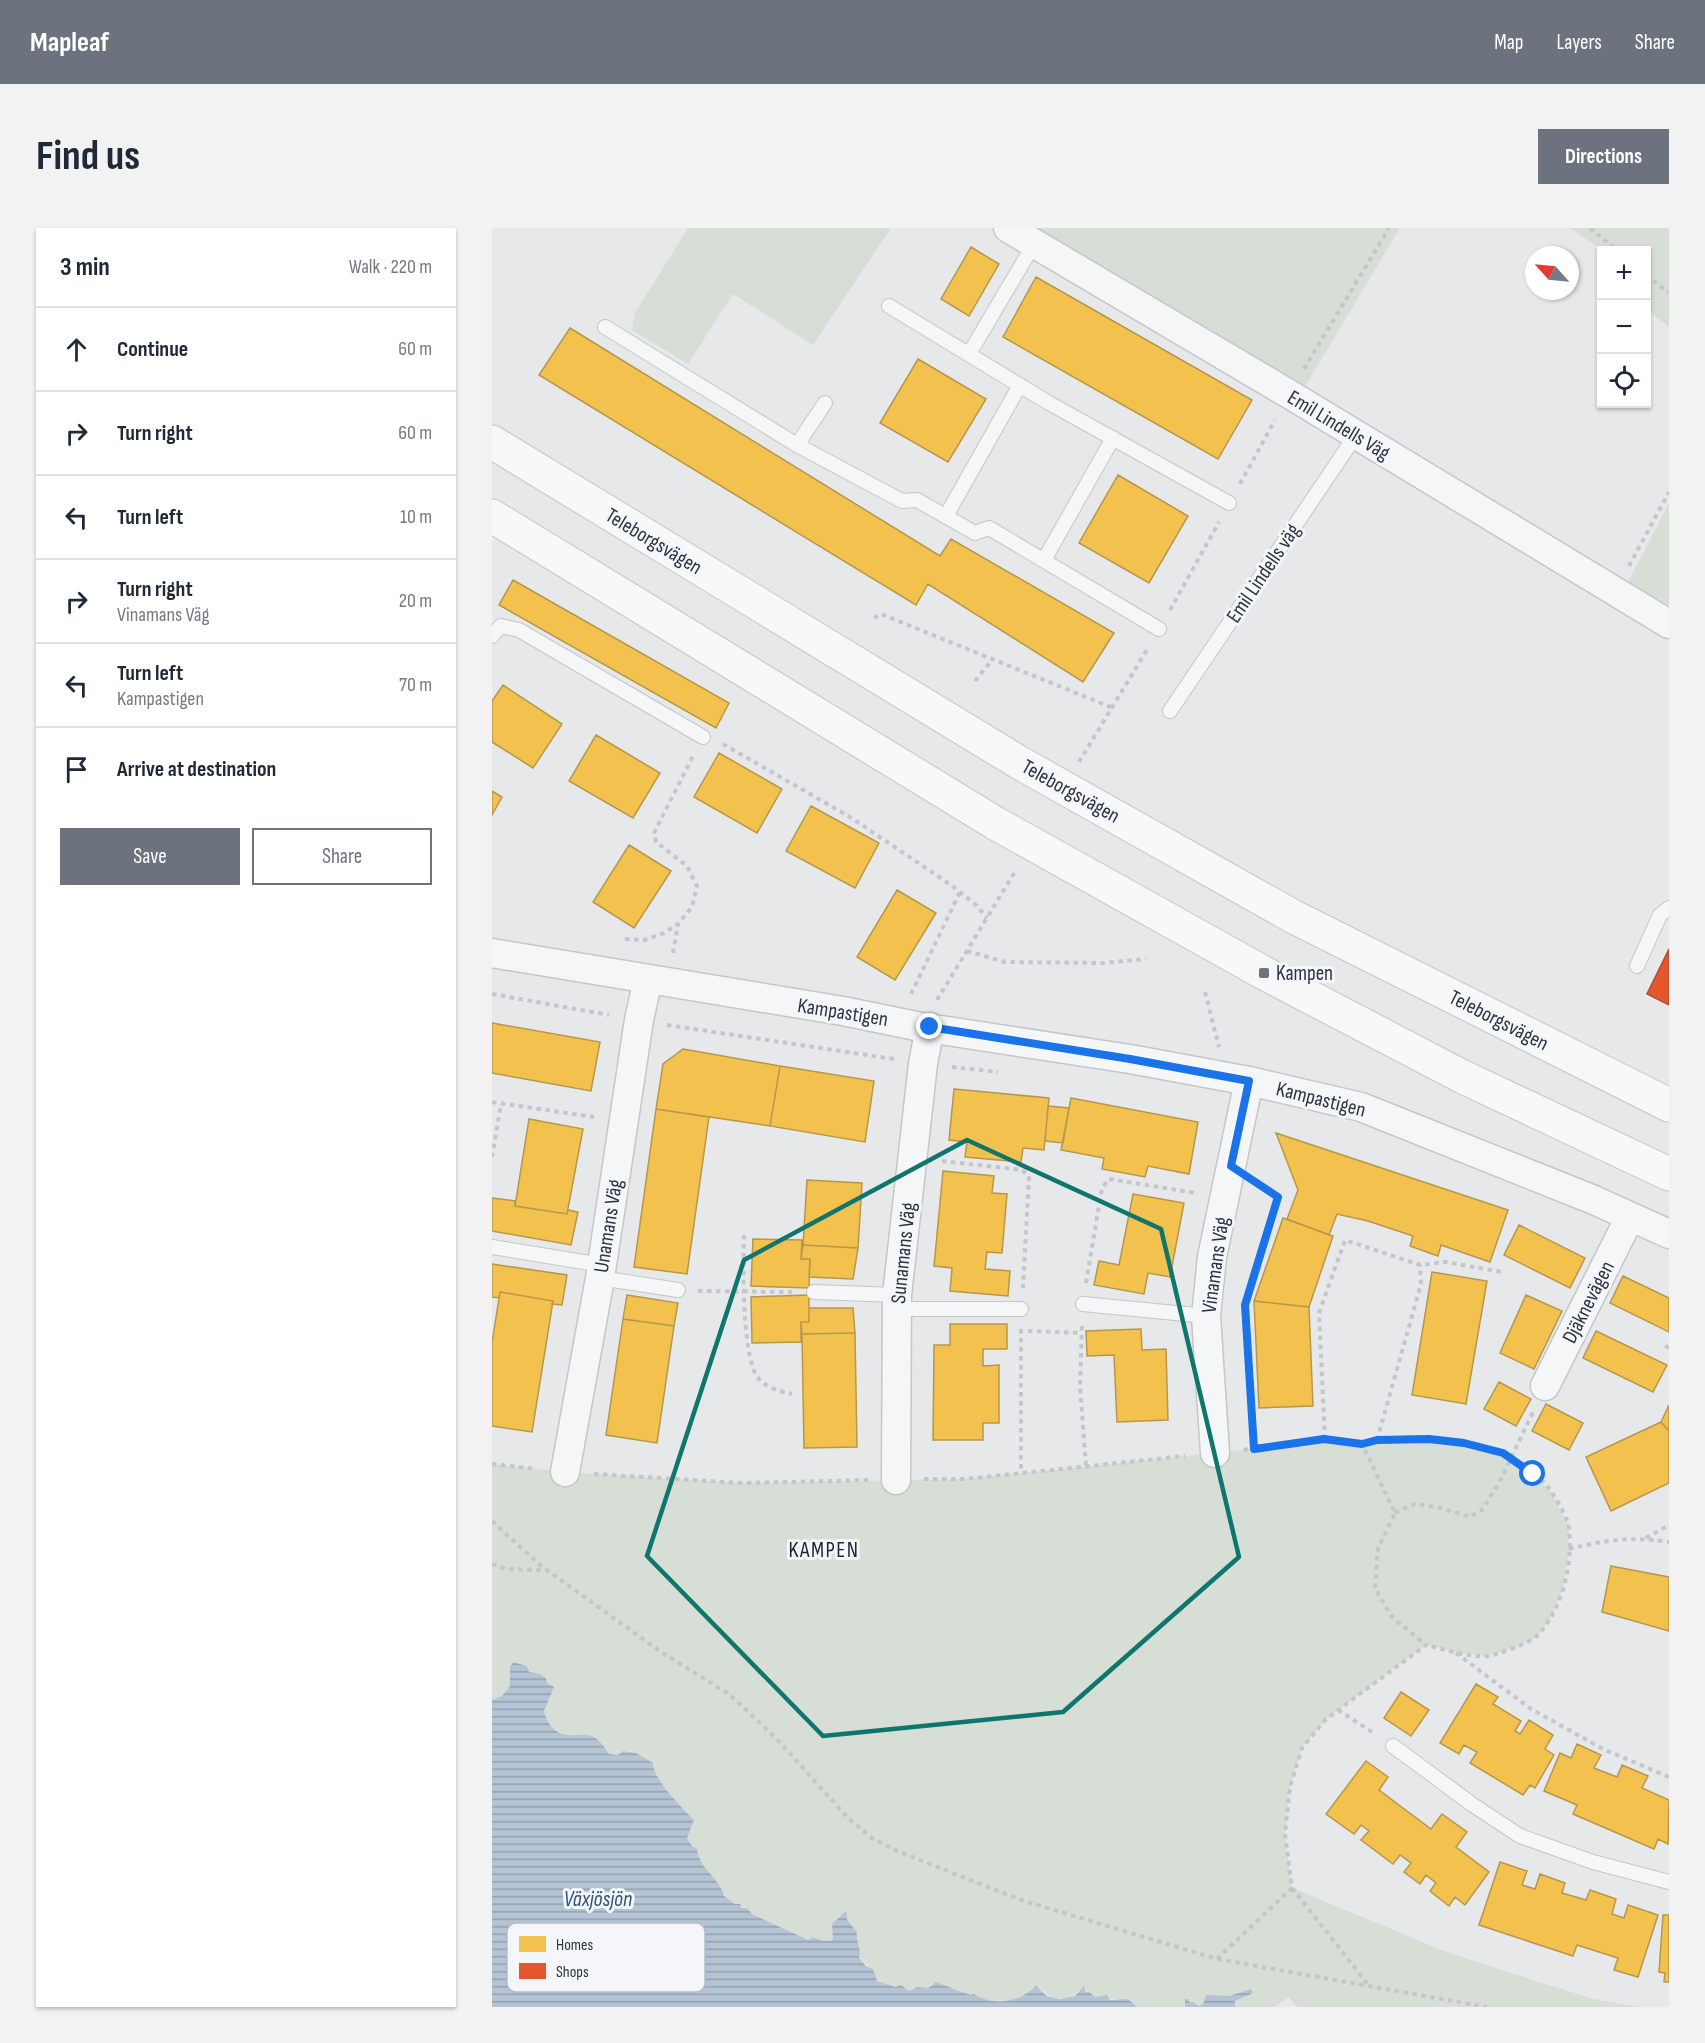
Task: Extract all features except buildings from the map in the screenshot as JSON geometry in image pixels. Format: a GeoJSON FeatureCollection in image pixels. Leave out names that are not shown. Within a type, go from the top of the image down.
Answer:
{"type":"FeatureCollection","features":[{"type":"Feature","properties":{"kind":"main road","name":"Teleborgsvägen"},"geometry":{"type":"LineString","coordinates":[[492,442],[1020,763],[1294,917],[1669,1105]]}},
{"type":"Feature","properties":{"kind":"main road"},"geometry":{"type":"LineString","coordinates":[[492,516],[995,822],[1264,973],[1461,1076],[1669,1174]]}},
{"type":"Feature","properties":{"kind":"street","name":"Emil Lindells Väg"},"geometry":{"type":"LineString","coordinates":[[1008,228],[1289,394],[1669,624]]}},
{"type":"Feature","properties":{"kind":"street","name":"Kampastigen"},"geometry":{"type":"LineString","coordinates":[[492,953],[1130,1059],[1237,1079],[1361,1107],[1669,1234]]}},
{"type":"Feature","properties":{"kind":"street","name":"Unamans Väg"},"geometry":{"type":"LineString","coordinates":[[566,1472],[601,1272],[639,1020],[648,979]]}},
{"type":"Feature","properties":{"kind":"street","name":"Sunamans Väg"},"geometry":{"type":"LineString","coordinates":[[896,1479],[897,1302],[913,1158],[913,1062],[917,1025]]}},
{"type":"Feature","properties":{"kind":"street","name":"Vinamans Väg"},"geometry":{"type":"LineString","coordinates":[[1215,1453],[1206,1316],[1212,1257],[1231,1166],[1237,1079]]}},
{"type":"Feature","properties":{"kind":"street","name":"Djäknevägen"},"geometry":{"type":"LineString","coordinates":[[1545,1386],[1630,1217]]}},
{"type":"Feature","properties":{"kind":"lane"},"geometry":{"type":"LineString","coordinates":[[969,354],[1034,244]]}},
{"type":"Feature","properties":{"kind":"lane"},"geometry":{"type":"LineString","coordinates":[[889,306],[1020,385],[1229,503]]}},
{"type":"Feature","properties":{"kind":"lane"},"geometry":{"type":"LineString","coordinates":[[605,327],[797,445],[902,501],[917,500],[975,533],[989,528],[1159,629]]}},
{"type":"Feature","properties":{"kind":"lane"},"geometry":{"type":"LineString","coordinates":[[946,516],[1020,385]]}},
{"type":"Feature","properties":{"kind":"lane"},"geometry":{"type":"LineString","coordinates":[[797,445],[825,403]]}},
{"type":"Feature","properties":{"kind":"lane","name":"Emil Lindells väg"},"geometry":{"type":"LineString","coordinates":[[1170,711],[1356,435]]}},
{"type":"Feature","properties":{"kind":"lane"},"geometry":{"type":"LineString","coordinates":[[1044,560],[1113,438]]}},
{"type":"Feature","properties":{"kind":"lane"},"geometry":{"type":"LineString","coordinates":[[492,636],[501,626],[519,630],[703,737]]}},
{"type":"Feature","properties":{"kind":"lane"},"geometry":{"type":"LineString","coordinates":[[1637,966],[1660,915],[1669,908]]}},
{"type":"Feature","properties":{"kind":"lane"},"geometry":{"type":"LineString","coordinates":[[492,1247],[678,1290]]}},
{"type":"Feature","properties":{"kind":"lane"},"geometry":{"type":"LineString","coordinates":[[814,1292],[897,1302],[1021,1309]]}},
{"type":"Feature","properties":{"kind":"lane"},"geometry":{"type":"LineString","coordinates":[[1083,1304],[1206,1316]]}},
{"type":"Feature","properties":{"kind":"lane"},"geometry":{"type":"LineString","coordinates":[[1393,1746],[1520,1836],[1593,1862],[1669,1882]]}},
{"type":"Feature","properties":{"kind":"path"},"geometry":{"type":"LineString","coordinates":[[1078,763],[1159,629],[1289,394],[1389,228]]}},
{"type":"Feature","properties":{"kind":"path"},"geometry":{"type":"LineString","coordinates":[[1590,228],[1612,246]]}},
{"type":"Feature","properties":{"kind":"path"},"geometry":{"type":"LineString","coordinates":[[1651,277],[1669,293]]}},
{"type":"Feature","properties":{"kind":"path"},"geometry":{"type":"LineString","coordinates":[[1616,591],[1669,492]]}},
{"type":"Feature","properties":{"kind":"path"},"geometry":{"type":"LineString","coordinates":[[873,618],[881,614],[1113,708]]}},
{"type":"Feature","properties":{"kind":"path"},"geometry":{"type":"LineString","coordinates":[[975,681],[993,659]]}},
{"type":"Feature","properties":{"kind":"path"},"geometry":{"type":"LineString","coordinates":[[625,939],[644,940],[678,924],[692,907],[697,886],[687,866],[656,842],[654,833],[703,737],[722,743],[850,817],[960,892],[987,918]]}},
{"type":"Feature","properties":{"kind":"path"},"geometry":{"type":"LineString","coordinates":[[917,1025],[967,951],[1018,867]]}},
{"type":"Feature","properties":{"kind":"path"},"geometry":{"type":"LineString","coordinates":[[917,1025],[960,892]]}},
{"type":"Feature","properties":{"kind":"path"},"geometry":{"type":"LineString","coordinates":[[673,950],[678,924]]}},
{"type":"Feature","properties":{"kind":"path"},"geometry":{"type":"LineString","coordinates":[[967,951],[1005,962],[1102,963],[1146,959]]}},
{"type":"Feature","properties":{"kind":"path"},"geometry":{"type":"LineString","coordinates":[[1205,993],[1237,1079]]}},
{"type":"Feature","properties":{"kind":"path"},"geometry":{"type":"LineString","coordinates":[[492,994],[639,1020],[913,1062],[1006,1072]]}},
{"type":"Feature","properties":{"kind":"path"},"geometry":{"type":"LineString","coordinates":[[492,1102],[624,1122]]}},
{"type":"Feature","properties":{"kind":"path"},"geometry":{"type":"LineString","coordinates":[[492,1157],[501,1104]]}},
{"type":"Feature","properties":{"kind":"path"},"geometry":{"type":"LineString","coordinates":[[913,1158],[1022,1170],[1029,1176],[1021,1309],[1022,1472]]}},
{"type":"Feature","properties":{"kind":"path"},"geometry":{"type":"LineString","coordinates":[[1231,1166],[1278,1197],[1245,1305],[1254,1449]]}},
{"type":"Feature","properties":{"kind":"path"},"geometry":{"type":"LineString","coordinates":[[744,1235],[749,1356],[757,1376],[772,1389],[792,1395]]}},
{"type":"Feature","properties":{"kind":"path"},"geometry":{"type":"LineString","coordinates":[[1324,1439],[1319,1313],[1345,1240],[1420,1265],[1446,1262],[1502,1272]]}},
{"type":"Feature","properties":{"kind":"path"},"geometry":{"type":"LineString","coordinates":[[1377,1440],[1421,1284],[1420,1265]]}},
{"type":"Feature","properties":{"kind":"path"},"geometry":{"type":"LineString","coordinates":[[678,1290],[814,1292]]}},
{"type":"Feature","properties":{"kind":"path"},"geometry":{"type":"LineString","coordinates":[[1021,1331],[1082,1333]]}},
{"type":"Feature","properties":{"kind":"path"},"geometry":{"type":"LineString","coordinates":[[492,1464],[566,1472],[742,1483],[965,1479],[1254,1449],[1324,1439],[1362,1444],[1377,1440],[1429,1439],[1464,1443],[1503,1453],[1512,1458],[1533,1474],[1551,1492],[1569,1526],[1569,1549],[1564,1585],[1552,1616],[1537,1637],[1487,1656],[1426,1645],[1393,1618],[1375,1589],[1378,1548],[1395,1513],[1414,1504],[1437,1507],[1470,1517],[1482,1510],[1512,1458],[1545,1386]]}},
{"type":"Feature","properties":{"kind":"path"},"geometry":{"type":"LineString","coordinates":[[1362,1444],[1395,1513]]}},
{"type":"Feature","properties":{"kind":"path"},"geometry":{"type":"LineString","coordinates":[[492,1521],[547,1570],[661,1652],[729,1694],[776,1738],[848,1818],[872,1838],[897,1851],[1021,1900],[1217,1959],[1487,2007]]}},
{"type":"Feature","properties":{"kind":"path"},"geometry":{"type":"LineString","coordinates":[[1645,1538],[1669,1525]]}},
{"type":"Feature","properties":{"kind":"path"},"geometry":{"type":"LineString","coordinates":[[1569,1549],[1609,1539],[1645,1538],[1669,1542]]}},
{"type":"Feature","properties":{"kind":"path"},"geometry":{"type":"LineString","coordinates":[[492,1564],[506,1569],[547,1570]]}},
{"type":"Feature","properties":{"kind":"path"},"geometry":{"type":"LineString","coordinates":[[1371,1987],[1292,1888],[1285,1834],[1290,1787],[1302,1748],[1326,1719],[1426,1645]]}},
{"type":"Feature","properties":{"kind":"path"},"geometry":{"type":"LineString","coordinates":[[1456,1652],[1531,1709],[1603,1749],[1669,1777]]}},
{"type":"Feature","properties":{"kind":"path"},"geometry":{"type":"LineString","coordinates":[[1338,1710],[1393,1746]]}},
{"type":"Feature","properties":{"kind":"path"},"geometry":{"type":"LineString","coordinates":[[1217,1959],[1292,1888]]}},
{"type":"Feature","properties":{"kind":"highlighted area"},"geometry":{"type":"Polygon","coordinates":[[[967,1140],[1161,1229],[1239,1557],[1063,1712],[823,1736],[647,1556],[744,1260],[967,1140]]]}},
{"type":"Feature","properties":{"kind":"shaded area"},"geometry":{"type":"Polygon","coordinates":[[[688,228],[891,228],[813,345],[733,294],[688,364],[632,330],[635,313],[688,228]]]}},
{"type":"Feature","properties":{"kind":"shaded area"},"geometry":{"type":"Polygon","coordinates":[[[1023,228],[1400,228],[1301,393],[1023,228]]]}},
{"type":"Feature","properties":{"kind":"shaded area"},"geometry":{"type":"Polygon","coordinates":[[[1570,228],[1669,228],[1669,327],[1651,313],[1651,246],[1597,247],[1570,228]]]}},
{"type":"Feature","properties":{"kind":"shaded area"},"geometry":{"type":"Polygon","coordinates":[[[1669,503],[1669,605],[1628,582],[1669,503]]]}},
{"type":"Feature","properties":{"kind":"shaded area"},"geometry":{"type":"Polygon","coordinates":[[[1325,1439],[1362,1444],[1398,1439],[1429,1439],[1464,1442],[1503,1453],[1533,1474],[1551,1492],[1569,1526],[1569,1549],[1564,1585],[1552,1616],[1537,1637],[1516,1647],[1487,1656],[1426,1645],[1326,1719],[1302,1748],[1290,1787],[1285,1834],[1292,1888],[1449,1953],[1593,1999],[1640,2007],[1297,2007],[1289,1997],[1274,2007],[1235,2007],[1235,2001],[1249,1995],[1252,1989],[1229,1996],[1208,1996],[1199,2006],[1186,1999],[1185,2007],[1137,2007],[1129,2001],[1112,1999],[1104,1995],[1095,1997],[1082,1988],[1067,1998],[1051,1996],[1040,1989],[997,2004],[938,1984],[931,1984],[929,1988],[917,1987],[909,1991],[877,1981],[870,1967],[859,1958],[857,1932],[847,1920],[847,1914],[832,1924],[833,1940],[819,1940],[813,1937],[808,1940],[752,1914],[747,1908],[735,1904],[724,1896],[720,1886],[703,1866],[687,1838],[694,1820],[662,1785],[653,1763],[635,1753],[626,1751],[618,1755],[609,1754],[590,1735],[567,1734],[555,1729],[550,1725],[544,1711],[553,1690],[547,1683],[547,1679],[531,1673],[523,1664],[512,1662],[510,1686],[502,1696],[492,1700],[492,1464],[565,1472],[742,1483],[965,1479],[1254,1449],[1325,1439]]]}},
{"type":"Feature","properties":{"kind":"water","name":"Växjösjön"},"geometry":{"type":"Polygon","coordinates":[[[513,1662],[527,1666],[529,1672],[540,1674],[546,1678],[547,1683],[554,1687],[544,1711],[547,1720],[556,1730],[569,1735],[593,1736],[609,1754],[618,1755],[623,1751],[636,1753],[653,1763],[657,1777],[694,1820],[687,1838],[697,1849],[702,1862],[724,1896],[735,1904],[740,1904],[742,1908],[747,1908],[752,1914],[808,1940],[813,1937],[828,1941],[833,1940],[832,1924],[845,1912],[847,1920],[857,1932],[859,1958],[866,1966],[873,1969],[877,1981],[896,1987],[901,1985],[909,1991],[917,1987],[928,1988],[936,1982],[981,1998],[1006,2001],[1022,1996],[1036,1986],[1047,1996],[1060,1999],[1075,1996],[1084,1986],[1085,1992],[1095,1997],[1107,1995],[1110,2000],[1128,1999],[1137,2007],[492,2007],[492,1700],[502,1696],[510,1686],[510,1667],[513,1662]]]}},
{"type":"Feature","properties":{"kind":"water"},"geometry":{"type":"Polygon","coordinates":[[[1251,1989],[1253,1992],[1251,1994],[1235,2001],[1235,2007],[1185,2007],[1185,1999],[1199,2006],[1203,2004],[1206,1995],[1229,1996],[1251,1989]]]}},
{"type":"Feature","properties":{"kind":"place","name":"Kampen"},"geometry":{"type":"Point","coordinates":[1264,973]}},
{"type":"Feature","properties":{"kind":"district","name":"KAMPEN"},"geometry":{"type":"Point","coordinates":[824,1549]}},
{"type":"Feature","properties":{"kind":"route"},"geometry":{"type":"LineString","coordinates":[[930,1027],[1130,1059],[1249,1081],[1231,1166],[1278,1197],[1245,1305],[1254,1449],[1324,1439],[1362,1444],[1377,1440],[1429,1439],[1464,1443],[1503,1453],[1533,1474]]}}]}
